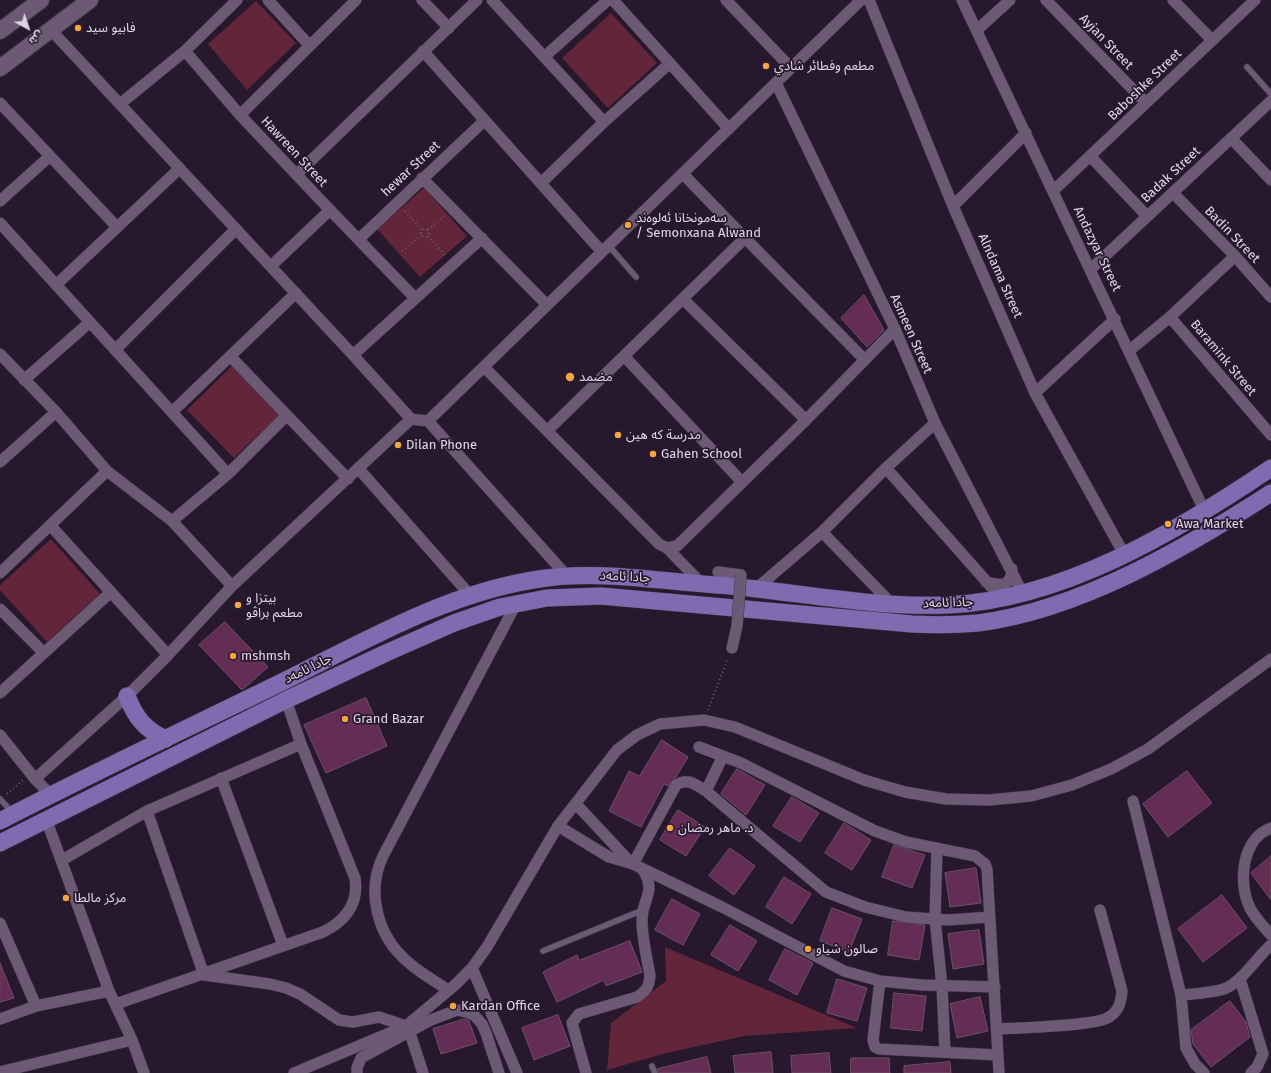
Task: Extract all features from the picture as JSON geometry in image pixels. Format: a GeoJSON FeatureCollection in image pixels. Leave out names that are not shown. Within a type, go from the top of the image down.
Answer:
{"type":"FeatureCollection","features":[{"type":"Feature","properties":{"kind":"main road","name":"جادا ئامەد"},"geometry":{"type":"LineString","coordinates":[[7,818],[400,624],[470,595],[506,585],[566,575],[622,576],[757,588],[891,603],[947,605],[1002,599],[1023,594],[1065,580],[1124,554],[1204,510],[1271,468]]}},
{"type":"Feature","properties":{"kind":"main road","name":"جادا ئامەد"},"geometry":{"type":"LineString","coordinates":[[0,843],[286,700],[454,623],[481,613],[547,598],[601,596],[912,624],[946,625],[1004,618],[1072,599],[1104,586],[1189,542],[1271,493]]}},
{"type":"Feature","properties":{"kind":"main road"},"geometry":{"type":"LineString","coordinates":[[1096,567],[1104,586]]}},
{"type":"Feature","properties":{"kind":"main road"},"geometry":{"type":"LineString","coordinates":[[1065,580],[1072,599]]}},
{"type":"Feature","properties":{"kind":"main road"},"geometry":{"type":"LineString","coordinates":[[127,696],[138,719],[145,728],[166,739]]}},
{"type":"Feature","properties":{"kind":"street"},"geometry":{"type":"LineString","coordinates":[[0,31],[41,0]]}},
{"type":"Feature","properties":{"kind":"street"},"geometry":{"type":"LineString","coordinates":[[0,68],[90,0]]}},
{"type":"Feature","properties":{"kind":"street"},"geometry":{"type":"LineString","coordinates":[[120,104],[185,51],[237,0]]}},
{"type":"Feature","properties":{"kind":"street"},"geometry":{"type":"LineString","coordinates":[[268,0],[309,45]]}},
{"type":"Feature","properties":{"kind":"street"},"geometry":{"type":"LineString","coordinates":[[240,115],[356,0]]}},
{"type":"Feature","properties":{"kind":"street"},"geometry":{"type":"LineString","coordinates":[[422,0],[449,28]]}},
{"type":"Feature","properties":{"kind":"street"},"geometry":{"type":"LineString","coordinates":[[296,174],[477,0]]}},
{"type":"Feature","properties":{"kind":"street"},"geometry":{"type":"LineString","coordinates":[[492,0],[604,122]]}},
{"type":"Feature","properties":{"kind":"street"},"geometry":{"type":"LineString","coordinates":[[544,57],[608,0]]}},
{"type":"Feature","properties":{"kind":"street"},"geometry":{"type":"LineString","coordinates":[[613,0],[729,129]]}},
{"type":"Feature","properties":{"kind":"street"},"geometry":{"type":"LineString","coordinates":[[428,421],[861,0]]}},
{"type":"Feature","properties":{"kind":"street","name":"Alndama Street"},"geometry":{"type":"LineString","coordinates":[[869,0],[953,206],[1035,393],[1124,554]]}},
{"type":"Feature","properties":{"kind":"street","name":"Andazyar Street"},"geometry":{"type":"LineString","coordinates":[[962,0],[1115,318],[1204,510]]}},
{"type":"Feature","properties":{"kind":"street"},"geometry":{"type":"LineString","coordinates":[[977,30],[1010,0]]}},
{"type":"Feature","properties":{"kind":"street","name":"Ayjan Street"},"geometry":{"type":"LineString","coordinates":[[1046,0],[1146,103]]}},
{"type":"Feature","properties":{"kind":"street"},"geometry":{"type":"LineString","coordinates":[[1173,0],[1212,40]]}},
{"type":"Feature","properties":{"kind":"street","name":"Baboshke Street"},"geometry":{"type":"LineString","coordinates":[[1054,190],[1091,157],[1255,0]]}},
{"type":"Feature","properties":{"kind":"street"},"geometry":{"type":"LineString","coordinates":[[732,2],[791,68]]}},
{"type":"Feature","properties":{"kind":"street"},"geometry":{"type":"LineString","coordinates":[[52,30],[353,354],[411,419],[428,421],[566,575]]}},
{"type":"Feature","properties":{"kind":"street","name":"Hawreen Street"},"geometry":{"type":"LineString","coordinates":[[185,51],[240,115],[415,298]]}},
{"type":"Feature","properties":{"kind":"street"},"geometry":{"type":"LineString","coordinates":[[423,51],[484,121],[605,249]]}},
{"type":"Feature","properties":{"kind":"street"},"geometry":{"type":"LineString","coordinates":[[541,183],[604,122],[670,64]]}},
{"type":"Feature","properties":{"kind":"street","name":"Asmeen Street"},"geometry":{"type":"LineString","coordinates":[[776,83],[895,330],[935,423],[1012,569],[1023,594]]}},
{"type":"Feature","properties":{"kind":"street","name":"Badak Street"},"geometry":{"type":"LineString","coordinates":[[1091,269],[1271,101]]}},
{"type":"Feature","properties":{"kind":"street"},"geometry":{"type":"LineString","coordinates":[[0,103],[117,227]]}},
{"type":"Feature","properties":{"kind":"street","name":"hewar Street"},"geometry":{"type":"LineString","coordinates":[[359,239],[396,202],[484,121]]}},
{"type":"Feature","properties":{"kind":"street"},"geometry":{"type":"LineString","coordinates":[[953,206],[1026,133]]}},
{"type":"Feature","properties":{"kind":"street"},"geometry":{"type":"LineString","coordinates":[[1231,138],[1271,180]]}},
{"type":"Feature","properties":{"kind":"street"},"geometry":{"type":"LineString","coordinates":[[0,201],[50,156]]}},
{"type":"Feature","properties":{"kind":"street"},"geometry":{"type":"LineString","coordinates":[[1091,157],[1147,216]]}},
{"type":"Feature","properties":{"kind":"street"},"geometry":{"type":"LineString","coordinates":[[56,285],[180,168]]}},
{"type":"Feature","properties":{"kind":"street"},"geometry":{"type":"LineString","coordinates":[[683,174],[865,360]]}},
{"type":"Feature","properties":{"kind":"street"},"geometry":{"type":"LineString","coordinates":[[422,178],[547,306]]}},
{"type":"Feature","properties":{"kind":"street","name":"Badin Street"},"geometry":{"type":"LineString","coordinates":[[1173,193],[1235,256],[1271,297]]}},
{"type":"Feature","properties":{"kind":"street"},"geometry":{"type":"LineString","coordinates":[[271,266],[330,210]]}},
{"type":"Feature","properties":{"kind":"street"},"geometry":{"type":"LineString","coordinates":[[0,223],[228,474]]}},
{"type":"Feature","properties":{"kind":"street"},"geometry":{"type":"LineString","coordinates":[[115,350],[236,229]]}},
{"type":"Feature","properties":{"kind":"street"},"geometry":{"type":"LineString","coordinates":[[353,354],[482,238]]}},
{"type":"Feature","properties":{"kind":"street"},"geometry":{"type":"LineString","coordinates":[[548,430],[684,300],[745,238]]}},
{"type":"Feature","properties":{"kind":"street"},"geometry":{"type":"LineString","coordinates":[[1130,350],[1170,317],[1235,256]]}},
{"type":"Feature","properties":{"kind":"street"},"geometry":{"type":"LineString","coordinates":[[172,412],[296,293]]}},
{"type":"Feature","properties":{"kind":"street"},"geometry":{"type":"LineString","coordinates":[[684,300],[806,420]]}},
{"type":"Feature","properties":{"kind":"street","name":"Baramink Street"},"geometry":{"type":"LineString","coordinates":[[1170,317],[1271,435]]}},
{"type":"Feature","properties":{"kind":"street"},"geometry":{"type":"LineString","coordinates":[[1035,393],[1115,318]]}},
{"type":"Feature","properties":{"kind":"street"},"geometry":{"type":"LineString","coordinates":[[24,380],[90,322]]}},
{"type":"Feature","properties":{"kind":"street"},"geometry":{"type":"LineString","coordinates":[[667,548],[677,546],[806,420],[895,330]]}},
{"type":"Feature","properties":{"kind":"street"},"geometry":{"type":"LineString","coordinates":[[0,354],[56,412],[107,471],[172,521],[232,586]]}},
{"type":"Feature","properties":{"kind":"street"},"geometry":{"type":"LineString","coordinates":[[624,356],[741,482]]}},
{"type":"Feature","properties":{"kind":"street"},"geometry":{"type":"LineString","coordinates":[[231,357],[348,479]]}},
{"type":"Feature","properties":{"kind":"street"},"geometry":{"type":"LineString","coordinates":[[484,367],[548,430],[659,544],[667,548],[702,584]]}},
{"type":"Feature","properties":{"kind":"street"},"geometry":{"type":"LineString","coordinates":[[0,462],[56,412]]}},
{"type":"Feature","properties":{"kind":"street"},"geometry":{"type":"LineString","coordinates":[[172,521],[228,474],[287,415]]}},
{"type":"Feature","properties":{"kind":"street"},"geometry":{"type":"LineString","coordinates":[[35,779],[127,696],[168,655],[232,586],[411,419]]}},
{"type":"Feature","properties":{"kind":"street"},"geometry":{"type":"LineString","coordinates":[[757,588],[822,532],[886,468],[935,423]]}},
{"type":"Feature","properties":{"kind":"street"},"geometry":{"type":"LineString","coordinates":[[358,468],[470,595]]}},
{"type":"Feature","properties":{"kind":"street"},"geometry":{"type":"LineString","coordinates":[[886,468],[1002,599]]}},
{"type":"Feature","properties":{"kind":"street"},"geometry":{"type":"LineString","coordinates":[[0,573],[107,471]]}},
{"type":"Feature","properties":{"kind":"street"},"geometry":{"type":"LineString","coordinates":[[50,525],[168,655]]}},
{"type":"Feature","properties":{"kind":"street"},"geometry":{"type":"LineString","coordinates":[[822,532],[891,603]]}},
{"type":"Feature","properties":{"kind":"street"},"geometry":{"type":"LineString","coordinates":[[986,582],[998,585],[1006,583],[1010,578],[1012,569]]}},
{"type":"Feature","properties":{"kind":"street"},"geometry":{"type":"LineString","coordinates":[[718,572],[741,575],[737,626],[732,648]]}},
{"type":"Feature","properties":{"kind":"street"},"geometry":{"type":"LineString","coordinates":[[0,694],[111,592]]}},
{"type":"Feature","properties":{"kind":"street"},"geometry":{"type":"LineString","coordinates":[[448,990],[407,962],[390,942],[376,908],[374,881],[383,856],[516,604]]}},
{"type":"Feature","properties":{"kind":"street"},"geometry":{"type":"LineString","coordinates":[[0,609],[44,653]]}},
{"type":"Feature","properties":{"kind":"street"},"geometry":{"type":"LineString","coordinates":[[357,1073],[357,1068],[361,1058],[408,1030],[472,968],[502,924],[558,826],[617,750],[637,735],[660,724],[704,720],[735,727],[864,780],[904,792],[946,799],[989,800],[1031,796],[1072,785],[1111,769],[1148,749],[1271,659]]}},
{"type":"Feature","properties":{"kind":"street"},"geometry":{"type":"LineString","coordinates":[[116,1004],[204,975],[333,927],[349,911],[357,890],[355,878],[301,744],[286,700]]}},
{"type":"Feature","properties":{"kind":"street"},"geometry":{"type":"LineString","coordinates":[[0,735],[35,779],[51,795]]}},
{"type":"Feature","properties":{"kind":"street"},"geometry":{"type":"LineString","coordinates":[[62,860],[147,811],[301,744]]}},
{"type":"Feature","properties":{"kind":"street"},"geometry":{"type":"LineString","coordinates":[[698,747],[741,763],[875,831],[906,842],[975,856],[984,864],[987,869],[999,1073]]}},
{"type":"Feature","properties":{"kind":"street"},"geometry":{"type":"LineString","coordinates":[[706,791],[723,756]]}},
{"type":"Feature","properties":{"kind":"street"},"geometry":{"type":"LineString","coordinates":[[221,778],[283,945]]}},
{"type":"Feature","properties":{"kind":"street"},"geometry":{"type":"LineString","coordinates":[[633,864],[676,785],[680,782],[690,781],[706,791],[826,892],[865,908],[906,917],[948,920],[990,917]]}},
{"type":"Feature","properties":{"kind":"street"},"geometry":{"type":"LineString","coordinates":[[1133,801],[1181,995],[1186,1048],[1195,1064],[1204,1073]]}},
{"type":"Feature","properties":{"kind":"street"},"geometry":{"type":"LineString","coordinates":[[576,804],[633,864]]}},
{"type":"Feature","properties":{"kind":"street"},"geometry":{"type":"LineString","coordinates":[[147,811],[204,975]]}},
{"type":"Feature","properties":{"kind":"street"},"geometry":{"type":"LineString","coordinates":[[46,819],[109,991],[132,1040],[144,1073]]}},
{"type":"Feature","properties":{"kind":"street"},"geometry":{"type":"LineString","coordinates":[[558,826],[610,857],[633,864],[730,911],[831,965],[856,975],[880,981],[942,986],[995,987]]}},
{"type":"Feature","properties":{"kind":"street"},"geometry":{"type":"LineString","coordinates":[[1271,828],[1253,842],[1245,861],[1244,884],[1250,908],[1271,935]]}},
{"type":"Feature","properties":{"kind":"street"},"geometry":{"type":"LineString","coordinates":[[937,848],[935,919],[942,986],[944,1052]]}},
{"type":"Feature","properties":{"kind":"street"},"geometry":{"type":"LineString","coordinates":[[586,1073],[572,1023],[573,1019],[579,1014],[637,997],[645,992],[649,985],[650,976],[642,925],[643,910],[650,889],[644,870]]}},
{"type":"Feature","properties":{"kind":"street"},"geometry":{"type":"LineString","coordinates":[[996,1030],[1102,1021],[1117,1011],[1121,1004],[1122,991],[1100,910]]}},
{"type":"Feature","properties":{"kind":"street"},"geometry":{"type":"LineString","coordinates":[[0,923],[36,1006]]}},
{"type":"Feature","properties":{"kind":"street"},"geometry":{"type":"LineString","coordinates":[[1181,995],[1225,989],[1240,979],[1258,956],[1271,944]]}},
{"type":"Feature","properties":{"kind":"street"},"geometry":{"type":"LineString","coordinates":[[472,968],[517,1073]]}},
{"type":"Feature","properties":{"kind":"street"},"geometry":{"type":"LineString","coordinates":[[204,975],[270,984],[286,988],[300,994],[339,1020],[353,1022],[379,1017],[408,1030],[423,1073]]}},
{"type":"Feature","properties":{"kind":"street"},"geometry":{"type":"LineString","coordinates":[[1240,979],[1263,1054],[1257,1067],[1251,1073]]}},
{"type":"Feature","properties":{"kind":"street"},"geometry":{"type":"LineString","coordinates":[[880,981],[872,1040],[875,1047],[879,1050],[998,1055]]}},
{"type":"Feature","properties":{"kind":"street"},"geometry":{"type":"LineString","coordinates":[[0,1019],[36,1006],[109,991]]}},
{"type":"Feature","properties":{"kind":"street"},"geometry":{"type":"LineString","coordinates":[[294,1073],[457,1010],[467,1012],[475,1016],[484,1028],[499,1073]]}},
{"type":"Feature","properties":{"kind":"street"},"geometry":{"type":"LineString","coordinates":[[0,1072],[132,1040]]}},
{"type":"Feature","properties":{"kind":"lane"},"geometry":{"type":"LineString","coordinates":[[1247,67],[1271,94]]}},
{"type":"Feature","properties":{"kind":"lane"},"geometry":{"type":"LineString","coordinates":[[605,249],[636,277]]}},
{"type":"Feature","properties":{"kind":"lane"},"geometry":{"type":"LineString","coordinates":[[2,797],[7,818]]}},
{"type":"Feature","properties":{"kind":"lane"},"geometry":{"type":"LineString","coordinates":[[543,951],[643,910]]}},
{"type":"Feature","properties":{"kind":"lane"},"geometry":{"type":"LineString","coordinates":[[652,1066],[655,1073]]}},
{"type":"Feature","properties":{"kind":"path"},"geometry":{"type":"LineString","coordinates":[[396,202],[422,230],[428,230],[446,214]]}},
{"type":"Feature","properties":{"kind":"path"},"geometry":{"type":"LineString","coordinates":[[402,251],[421,235],[422,230]]}},
{"type":"Feature","properties":{"kind":"path"},"geometry":{"type":"LineString","coordinates":[[428,230],[428,236]]}},
{"type":"Feature","properties":{"kind":"path"},"geometry":{"type":"LineString","coordinates":[[421,235],[428,236],[453,264]]}},
{"type":"Feature","properties":{"kind":"path"},"geometry":{"type":"LineString","coordinates":[[704,720],[732,648]]}},
{"type":"Feature","properties":{"kind":"path"},"geometry":{"type":"LineString","coordinates":[[2,797],[23,781],[24,775]]}},
{"type":"Feature","properties":{"kind":"shaded area"},"geometry":{"type":"Polygon","coordinates":[[[256,1],[296,43],[247,90],[208,44],[256,1]]]}},
{"type":"Feature","properties":{"kind":"shaded area"},"geometry":{"type":"Polygon","coordinates":[[[611,13],[657,63],[608,108],[562,58],[611,13]]]}},
{"type":"Feature","properties":{"kind":"shaded area"},"geometry":{"type":"Polygon","coordinates":[[[424,188],[467,236],[420,277],[377,229],[424,188]]]}},
{"type":"Feature","properties":{"kind":"shaded area"},"geometry":{"type":"Polygon","coordinates":[[[233,365],[280,414],[234,458],[187,410],[233,365]]]}},
{"type":"Feature","properties":{"kind":"shaded area"},"geometry":{"type":"Polygon","coordinates":[[[51,539],[100,594],[47,642],[0,590],[0,585],[51,539]]]}},
{"type":"Feature","properties":{"kind":"shaded area"},"geometry":{"type":"Polygon","coordinates":[[[665,947],[857,1028],[744,1036],[666,1053],[607,1070],[611,1023],[666,981],[665,947]]]}},
{"type":"Feature","properties":{"kind":"building"},"geometry":{"type":"Polygon","coordinates":[[[864,295],[884,330],[867,347],[841,318],[864,295]]]}},
{"type":"Feature","properties":{"kind":"building","name":"mshmsh"},"geometry":{"type":"Polygon","coordinates":[[[225,622],[268,667],[242,690],[199,645],[225,622]]]}},
{"type":"Feature","properties":{"kind":"building"},"geometry":{"type":"Polygon","coordinates":[[[366,698],[387,746],[326,773],[304,725],[366,698]]]}},
{"type":"Feature","properties":{"kind":"building"},"geometry":{"type":"Polygon","coordinates":[[[662,740],[688,757],[676,777],[668,786],[664,784],[641,827],[609,811],[629,771],[639,776],[662,740]]]}},
{"type":"Feature","properties":{"kind":"building"},"geometry":{"type":"Polygon","coordinates":[[[737,769],[765,785],[746,815],[721,794],[737,769]]]}},
{"type":"Feature","properties":{"kind":"building"},"geometry":{"type":"Polygon","coordinates":[[[1187,771],[1212,803],[1168,837],[1143,804],[1187,771]]]}},
{"type":"Feature","properties":{"kind":"building"},"geometry":{"type":"Polygon","coordinates":[[[792,797],[819,813],[800,842],[773,826],[792,797]]]}},
{"type":"Feature","properties":{"kind":"building"},"geometry":{"type":"Polygon","coordinates":[[[678,810],[705,827],[686,856],[660,840],[678,810]]]}},
{"type":"Feature","properties":{"kind":"building"},"geometry":{"type":"Polygon","coordinates":[[[844,823],[871,840],[852,870],[825,853],[844,823]]]}},
{"type":"Feature","properties":{"kind":"building"},"geometry":{"type":"Polygon","coordinates":[[[894,845],[925,855],[912,888],[882,877],[894,845]]]}},
{"type":"Feature","properties":{"kind":"building"},"geometry":{"type":"Polygon","coordinates":[[[730,848],[755,866],[734,895],[709,876],[730,848]]]}},
{"type":"Feature","properties":{"kind":"building"},"geometry":{"type":"Polygon","coordinates":[[[1271,856],[1271,900],[1251,873],[1271,856]]]}},
{"type":"Feature","properties":{"kind":"building"},"geometry":{"type":"Polygon","coordinates":[[[976,868],[981,903],[950,907],[945,873],[976,868]]]}},
{"type":"Feature","properties":{"kind":"building"},"geometry":{"type":"Polygon","coordinates":[[[784,877],[811,894],[792,924],[766,907],[784,877]]]}},
{"type":"Feature","properties":{"kind":"building"},"geometry":{"type":"Polygon","coordinates":[[[1222,895],[1247,928],[1203,962],[1178,929],[1222,895]]]}},
{"type":"Feature","properties":{"kind":"building"},"geometry":{"type":"Polygon","coordinates":[[[672,899],[700,914],[683,945],[655,930],[672,899]]]}},
{"type":"Feature","properties":{"kind":"building"},"geometry":{"type":"Polygon","coordinates":[[[832,908],[862,919],[849,952],[820,941],[832,908]]]}},
{"type":"Feature","properties":{"kind":"building"},"geometry":{"type":"Polygon","coordinates":[[[893,921],[925,925],[919,960],[888,955],[893,921]]]}},
{"type":"Feature","properties":{"kind":"building"},"geometry":{"type":"Polygon","coordinates":[[[730,925],[757,941],[738,971],[711,955],[730,925]]]}},
{"type":"Feature","properties":{"kind":"building"},"geometry":{"type":"Polygon","coordinates":[[[979,930],[984,964],[953,969],[948,934],[979,930]]]}},
{"type":"Feature","properties":{"kind":"building"},"geometry":{"type":"Polygon","coordinates":[[[630,941],[642,972],[606,986],[604,980],[557,1002],[543,972],[577,955],[579,960],[630,941]]]}},
{"type":"Feature","properties":{"kind":"building"},"geometry":{"type":"Polygon","coordinates":[[[785,949],[813,963],[797,995],[769,980],[785,949]]]}},
{"type":"Feature","properties":{"kind":"building"},"geometry":{"type":"Polygon","coordinates":[[[0,963],[14,998],[0,1002],[0,963]]]}},
{"type":"Feature","properties":{"kind":"building"},"geometry":{"type":"Polygon","coordinates":[[[837,979],[867,988],[857,1021],[827,1013],[837,979]]]}},
{"type":"Feature","properties":{"kind":"building"},"geometry":{"type":"Polygon","coordinates":[[[894,993],[926,996],[922,1031],[891,1028],[894,993]]]}},
{"type":"Feature","properties":{"kind":"building"},"geometry":{"type":"Polygon","coordinates":[[[980,997],[988,1031],[957,1038],[950,1004],[980,997]]]}},
{"type":"Feature","properties":{"kind":"building"},"geometry":{"type":"Polygon","coordinates":[[[1230,1001],[1246,1022],[1250,1037],[1211,1067],[1193,1044],[1191,1030],[1230,1001]]]}},
{"type":"Feature","properties":{"kind":"building"},"geometry":{"type":"Polygon","coordinates":[[[558,1015],[570,1046],[534,1060],[522,1028],[558,1015]]]}},
{"type":"Feature","properties":{"kind":"building"},"geometry":{"type":"Polygon","coordinates":[[[465,1019],[469,1021],[477,1043],[441,1054],[433,1029],[465,1019]]]}},
{"type":"Feature","properties":{"kind":"building"},"geometry":{"type":"Polygon","coordinates":[[[771,1052],[773,1073],[735,1073],[733,1056],[771,1052]]]}},
{"type":"Feature","properties":{"kind":"building"},"geometry":{"type":"Polygon","coordinates":[[[829,1053],[831,1073],[792,1073],[791,1056],[829,1053]]]}},
{"type":"Feature","properties":{"kind":"building"},"geometry":{"type":"Polygon","coordinates":[[[707,1057],[711,1073],[659,1073],[658,1069],[707,1057]]]}},
{"type":"Feature","properties":{"kind":"building"},"geometry":{"type":"Polygon","coordinates":[[[851,1058],[889,1058],[890,1073],[851,1073],[851,1058]]]}},
{"type":"Feature","properties":{"kind":"building"},"geometry":{"type":"Polygon","coordinates":[[[950,1062],[951,1073],[904,1073],[904,1066],[950,1062]]]}},
{"type":"Feature","properties":{"kind":"place","name":"فابيو سيد"},"geometry":{"type":"Point","coordinates":[78,28]}},
{"type":"Feature","properties":{"kind":"place","name":"مطعم وفطائر شادي"},"geometry":{"type":"Point","coordinates":[766,66]}},
{"type":"Feature","properties":{"kind":"place","name":"سەمونخانا ئەلوەند / Semonxana Alwand"},"geometry":{"type":"Point","coordinates":[628,225]}},
{"type":"Feature","properties":{"kind":"place","name":"مضمد"},"geometry":{"type":"Point","coordinates":[570,377]}},
{"type":"Feature","properties":{"kind":"place","name":"مدرسة كه هين"},"geometry":{"type":"Point","coordinates":[618,435]}},
{"type":"Feature","properties":{"kind":"place","name":"Dilan Phone"},"geometry":{"type":"Point","coordinates":[398,445]}},
{"type":"Feature","properties":{"kind":"place","name":"Gahen School"},"geometry":{"type":"Point","coordinates":[653,454]}},
{"type":"Feature","properties":{"kind":"place","name":"Awa Market"},"geometry":{"type":"Point","coordinates":[1168,524]}},
{"type":"Feature","properties":{"kind":"place","name":"بيتزا و مطعم براڤو"},"geometry":{"type":"Point","coordinates":[238,605]}},
{"type":"Feature","properties":{"kind":"place","name":"mshmsh"},"geometry":{"type":"Point","coordinates":[233,656]}},
{"type":"Feature","properties":{"kind":"place","name":"Grand Bazar"},"geometry":{"type":"Point","coordinates":[345,719]}},
{"type":"Feature","properties":{"kind":"place","name":"د. ماهر رمضان"},"geometry":{"type":"Point","coordinates":[670,828]}},
{"type":"Feature","properties":{"kind":"place","name":"مركز مالطا"},"geometry":{"type":"Point","coordinates":[66,898]}},
{"type":"Feature","properties":{"kind":"place","name":"صالون شياو"},"geometry":{"type":"Point","coordinates":[808,949]}},
{"type":"Feature","properties":{"kind":"place","name":"Kardan Office"},"geometry":{"type":"Point","coordinates":[453,1006]}}]}
